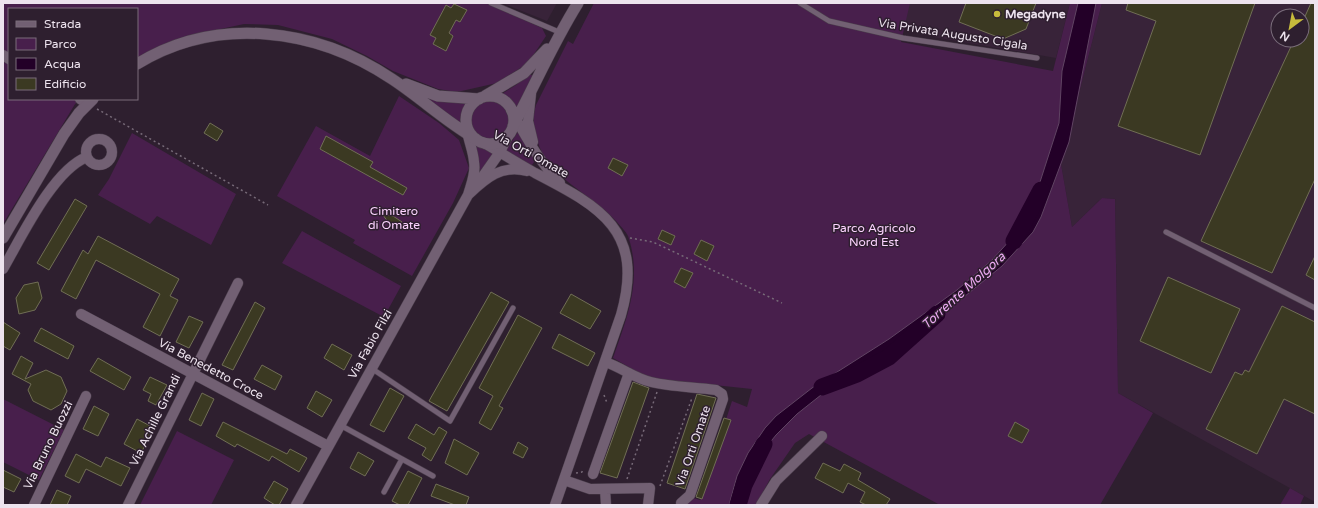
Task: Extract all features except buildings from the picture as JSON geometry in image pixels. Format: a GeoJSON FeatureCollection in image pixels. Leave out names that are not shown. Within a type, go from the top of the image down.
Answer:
{"type":"FeatureCollection","features":[{"type":"Feature","properties":{"kind":"street","name":"Via Fabio Filzi"},"geometry":{"type":"LineString","coordinates":[[481,98],[524,73],[558,34],[578,3]]}},
{"type":"Feature","properties":{"kind":"street"},"geometry":{"type":"LineString","coordinates":[[138,63],[162,51],[197,39],[227,34],[259,32],[296,37],[338,50],[363,61],[393,79],[454,126],[479,141],[497,142],[512,123],[506,102],[499,98],[491,96],[463,99],[430,94],[393,79]]}},
{"type":"Feature","properties":{"kind":"street","name":"Via Fabio Filzi"},"geometry":{"type":"LineString","coordinates":[[296,505],[371,368],[471,192],[500,152],[512,123],[531,94],[558,34]]}},
{"type":"Feature","properties":{"kind":"street","name":"Via Orti Omate"},"geometry":{"type":"LineString","coordinates":[[531,94],[528,121],[536,153]]}},
{"type":"Feature","properties":{"kind":"street"},"geometry":{"type":"LineString","coordinates":[[479,141],[470,133],[466,122],[470,107],[481,98]]}},
{"type":"Feature","properties":{"kind":"street"},"geometry":{"type":"LineString","coordinates":[[3,238],[64,134],[87,101]]}},
{"type":"Feature","properties":{"kind":"street","name":"Via Fabio Filzi"},"geometry":{"type":"LineString","coordinates":[[466,122],[466,133],[474,166],[471,192]]}},
{"type":"Feature","properties":{"kind":"street","name":"Via Orti Omate"},"geometry":{"type":"LineString","coordinates":[[512,123],[551,174],[567,189],[602,215],[627,240],[628,290],[567,481],[555,505]]}},
{"type":"Feature","properties":{"kind":"street","name":"Via Orti Omate"},"geometry":{"type":"LineString","coordinates":[[479,141],[567,189]]}},
{"type":"Feature","properties":{"kind":"street"},"geometry":{"type":"LineString","coordinates":[[3,269],[55,183],[78,160],[87,157]]}},
{"type":"Feature","properties":{"kind":"street","name":"Via Fabio Filzi"},"geometry":{"type":"LineString","coordinates":[[471,192],[491,175],[507,169],[520,170],[543,177]]}},
{"type":"Feature","properties":{"kind":"street","name":"Via Achille Grandi"},"geometry":{"type":"LineString","coordinates":[[128,505],[238,283]]}},
{"type":"Feature","properties":{"kind":"street","name":"Via Benedetto Croce"},"geometry":{"type":"LineString","coordinates":[[81,314],[328,446]]}},
{"type":"Feature","properties":{"kind":"street","name":"Via Orti Omate"},"geometry":{"type":"LineString","coordinates":[[605,362],[620,367],[629,373],[652,382],[716,390],[722,394],[723,399],[690,495],[681,503]]}},
{"type":"Feature","properties":{"kind":"street"},"geometry":{"type":"LineString","coordinates":[[593,474],[629,373]]}},
{"type":"Feature","properties":{"kind":"street","name":"Via Bruno Buozzi"},"geometry":{"type":"LineString","coordinates":[[34,505],[86,396]]}},
{"type":"Feature","properties":{"kind":"street"},"geometry":{"type":"LineString","coordinates":[[761,505],[776,481],[822,436]]}},
{"type":"Feature","properties":{"kind":"street"},"geometry":{"type":"LineString","coordinates":[[567,481],[590,488],[650,488],[648,505]]}},
{"type":"Feature","properties":{"kind":"street"},"geometry":{"type":"LineString","coordinates":[[605,489],[606,505]]}},
{"type":"Feature","properties":{"kind":"lane"},"geometry":{"type":"LineString","coordinates":[[491,3],[558,34]]}},
{"type":"Feature","properties":{"kind":"lane","name":"Via Privata Augusto Cigala"},"geometry":{"type":"LineString","coordinates":[[800,3],[829,21],[895,37],[1037,58]]}},
{"type":"Feature","properties":{"kind":"lane"},"geometry":{"type":"LineString","coordinates":[[1166,232],[1315,308]]}},
{"type":"Feature","properties":{"kind":"lane"},"geometry":{"type":"LineString","coordinates":[[371,368],[450,421],[513,308]]}},
{"type":"Feature","properties":{"kind":"lane"},"geometry":{"type":"LineString","coordinates":[[340,425],[432,476]]}},
{"type":"Feature","properties":{"kind":"lane"},"geometry":{"type":"LineString","coordinates":[[384,492],[402,459]]}},
{"type":"Feature","properties":{"kind":"path"},"geometry":{"type":"LineString","coordinates":[[87,101],[268,205]]}},
{"type":"Feature","properties":{"kind":"path"},"geometry":{"type":"LineString","coordinates":[[627,240],[653,242],[782,303]]}},
{"type":"Feature","properties":{"kind":"path"},"geometry":{"type":"LineString","coordinates":[[624,489],[660,383]]}},
{"type":"Feature","properties":{"kind":"path"},"geometry":{"type":"LineString","coordinates":[[650,488],[661,486],[695,387]]}},
{"type":"Feature","properties":{"kind":"path"},"geometry":{"type":"LineString","coordinates":[[603,392],[608,404]]}},
{"type":"Feature","properties":{"kind":"path"},"geometry":{"type":"LineString","coordinates":[[567,481],[572,474],[582,472],[585,465]]}},
{"type":"Feature","properties":{"kind":"shaded area"},"geometry":{"type":"Polygon","coordinates":[[[502,3],[557,3],[547,21],[502,3]]]}},
{"type":"Feature","properties":{"kind":"shaded area"},"geometry":{"type":"Polygon","coordinates":[[[909,3],[1070,3],[1056,58],[934,37],[930,28],[901,26],[909,3]]]}},
{"type":"Feature","properties":{"kind":"shaded area"},"geometry":{"type":"Polygon","coordinates":[[[1102,3],[1315,3],[1315,502],[1118,393],[1115,199],[1102,198],[1072,227],[1061,164],[1102,3]]]}},
{"type":"Feature","properties":{"kind":"green space"},"geometry":{"type":"Polygon","coordinates":[[[3,3],[498,3],[510,8],[509,13],[542,28],[546,36],[528,63],[497,83],[457,92],[438,89],[393,71],[367,56],[332,39],[278,25],[244,24],[216,30],[174,40],[138,58],[138,8],[8,8],[8,100],[80,100],[75,104],[3,224],[3,3]]]}},
{"type":"Feature","properties":{"kind":"green space","name":"Parco Agricolo Nord Est"},"geometry":{"type":"Polygon","coordinates":[[[594,3],[910,3],[901,42],[1053,71],[1070,3],[1102,3],[1061,164],[1072,227],[1102,198],[1115,199],[1118,393],[1153,413],[1100,505],[940,505],[809,434],[795,443],[770,479],[756,505],[687,505],[690,497],[700,500],[732,401],[747,407],[752,389],[648,378],[613,358],[628,314],[633,285],[633,255],[628,237],[626,232],[606,211],[568,182],[547,161],[540,148],[535,132],[534,121],[536,105],[568,41],[573,44],[594,3]]]}},
{"type":"Feature","properties":{"kind":"green space"},"geometry":{"type":"Polygon","coordinates":[[[530,74],[534,77],[515,110],[509,101],[500,95],[530,74]]]}},
{"type":"Feature","properties":{"kind":"green space","name":"Cimitero di Omate"},"geometry":{"type":"Polygon","coordinates":[[[399,96],[439,123],[459,140],[469,168],[453,203],[412,276],[353,243],[355,240],[277,196],[316,126],[370,156],[399,96]]]}},
{"type":"Feature","properties":{"kind":"green space"},"geometry":{"type":"Polygon","coordinates":[[[431,99],[466,104],[462,128],[428,101],[431,99]]]}},
{"type":"Feature","properties":{"kind":"green space"},"geometry":{"type":"Polygon","coordinates":[[[486,101],[494,101],[501,104],[506,109],[509,120],[506,131],[501,136],[494,139],[486,139],[479,136],[474,131],[471,124],[471,116],[474,109],[479,104],[486,101]]]}},
{"type":"Feature","properties":{"kind":"green space"},"geometry":{"type":"Polygon","coordinates":[[[518,132],[536,159],[530,168],[506,150],[518,132]]]}},
{"type":"Feature","properties":{"kind":"green space"},"geometry":{"type":"Polygon","coordinates":[[[132,133],[236,194],[211,245],[157,216],[150,224],[98,195],[109,179],[132,133]]]}},
{"type":"Feature","properties":{"kind":"green space"},"geometry":{"type":"Polygon","coordinates":[[[475,144],[495,153],[481,171],[479,169],[475,144]]]}},
{"type":"Feature","properties":{"kind":"green space"},"geometry":{"type":"Polygon","coordinates":[[[302,231],[401,286],[384,317],[282,263],[302,231]]]}},
{"type":"Feature","properties":{"kind":"green space"},"geometry":{"type":"Polygon","coordinates":[[[3,399],[64,430],[39,480],[3,462],[3,399]]]}},
{"type":"Feature","properties":{"kind":"green space"},"geometry":{"type":"Polygon","coordinates":[[[177,431],[234,460],[211,505],[140,505],[177,431]]]}},
{"type":"Feature","properties":{"kind":"green space"},"geometry":{"type":"Polygon","coordinates":[[[1290,488],[1304,496],[1300,505],[1280,505],[1290,488]]]}},
{"type":"Feature","properties":{"kind":"water","name":"Torrente Molgora"},"geometry":{"type":"Polygon","coordinates":[[[1078,3],[1096,3],[1069,142],[1041,217],[1033,232],[1002,266],[959,301],[826,391],[797,414],[776,435],[756,460],[748,476],[739,505],[729,505],[737,476],[748,453],[765,428],[776,416],[812,388],[889,339],[957,290],[992,260],[1021,228],[1030,213],[1059,123],[1062,71],[1078,3]]]}},
{"type":"Feature","properties":{"kind":"waterway","name":"Torrente Molgora"},"geometry":{"type":"LineString","coordinates":[[1014,241],[1041,190]]}},
{"type":"Feature","properties":{"kind":"waterway","name":"Torrente Molgora"},"geometry":{"type":"LineString","coordinates":[[822,387],[857,374],[889,357],[937,314]]}},
{"type":"Feature","properties":{"kind":"waterway","name":"Torrente Molgora"},"geometry":{"type":"LineString","coordinates":[[738,505],[744,485],[764,444]]}},
{"type":"Feature","properties":{"kind":"place","name":"Megadyne"},"geometry":{"type":"Point","coordinates":[997,14]}}]}
